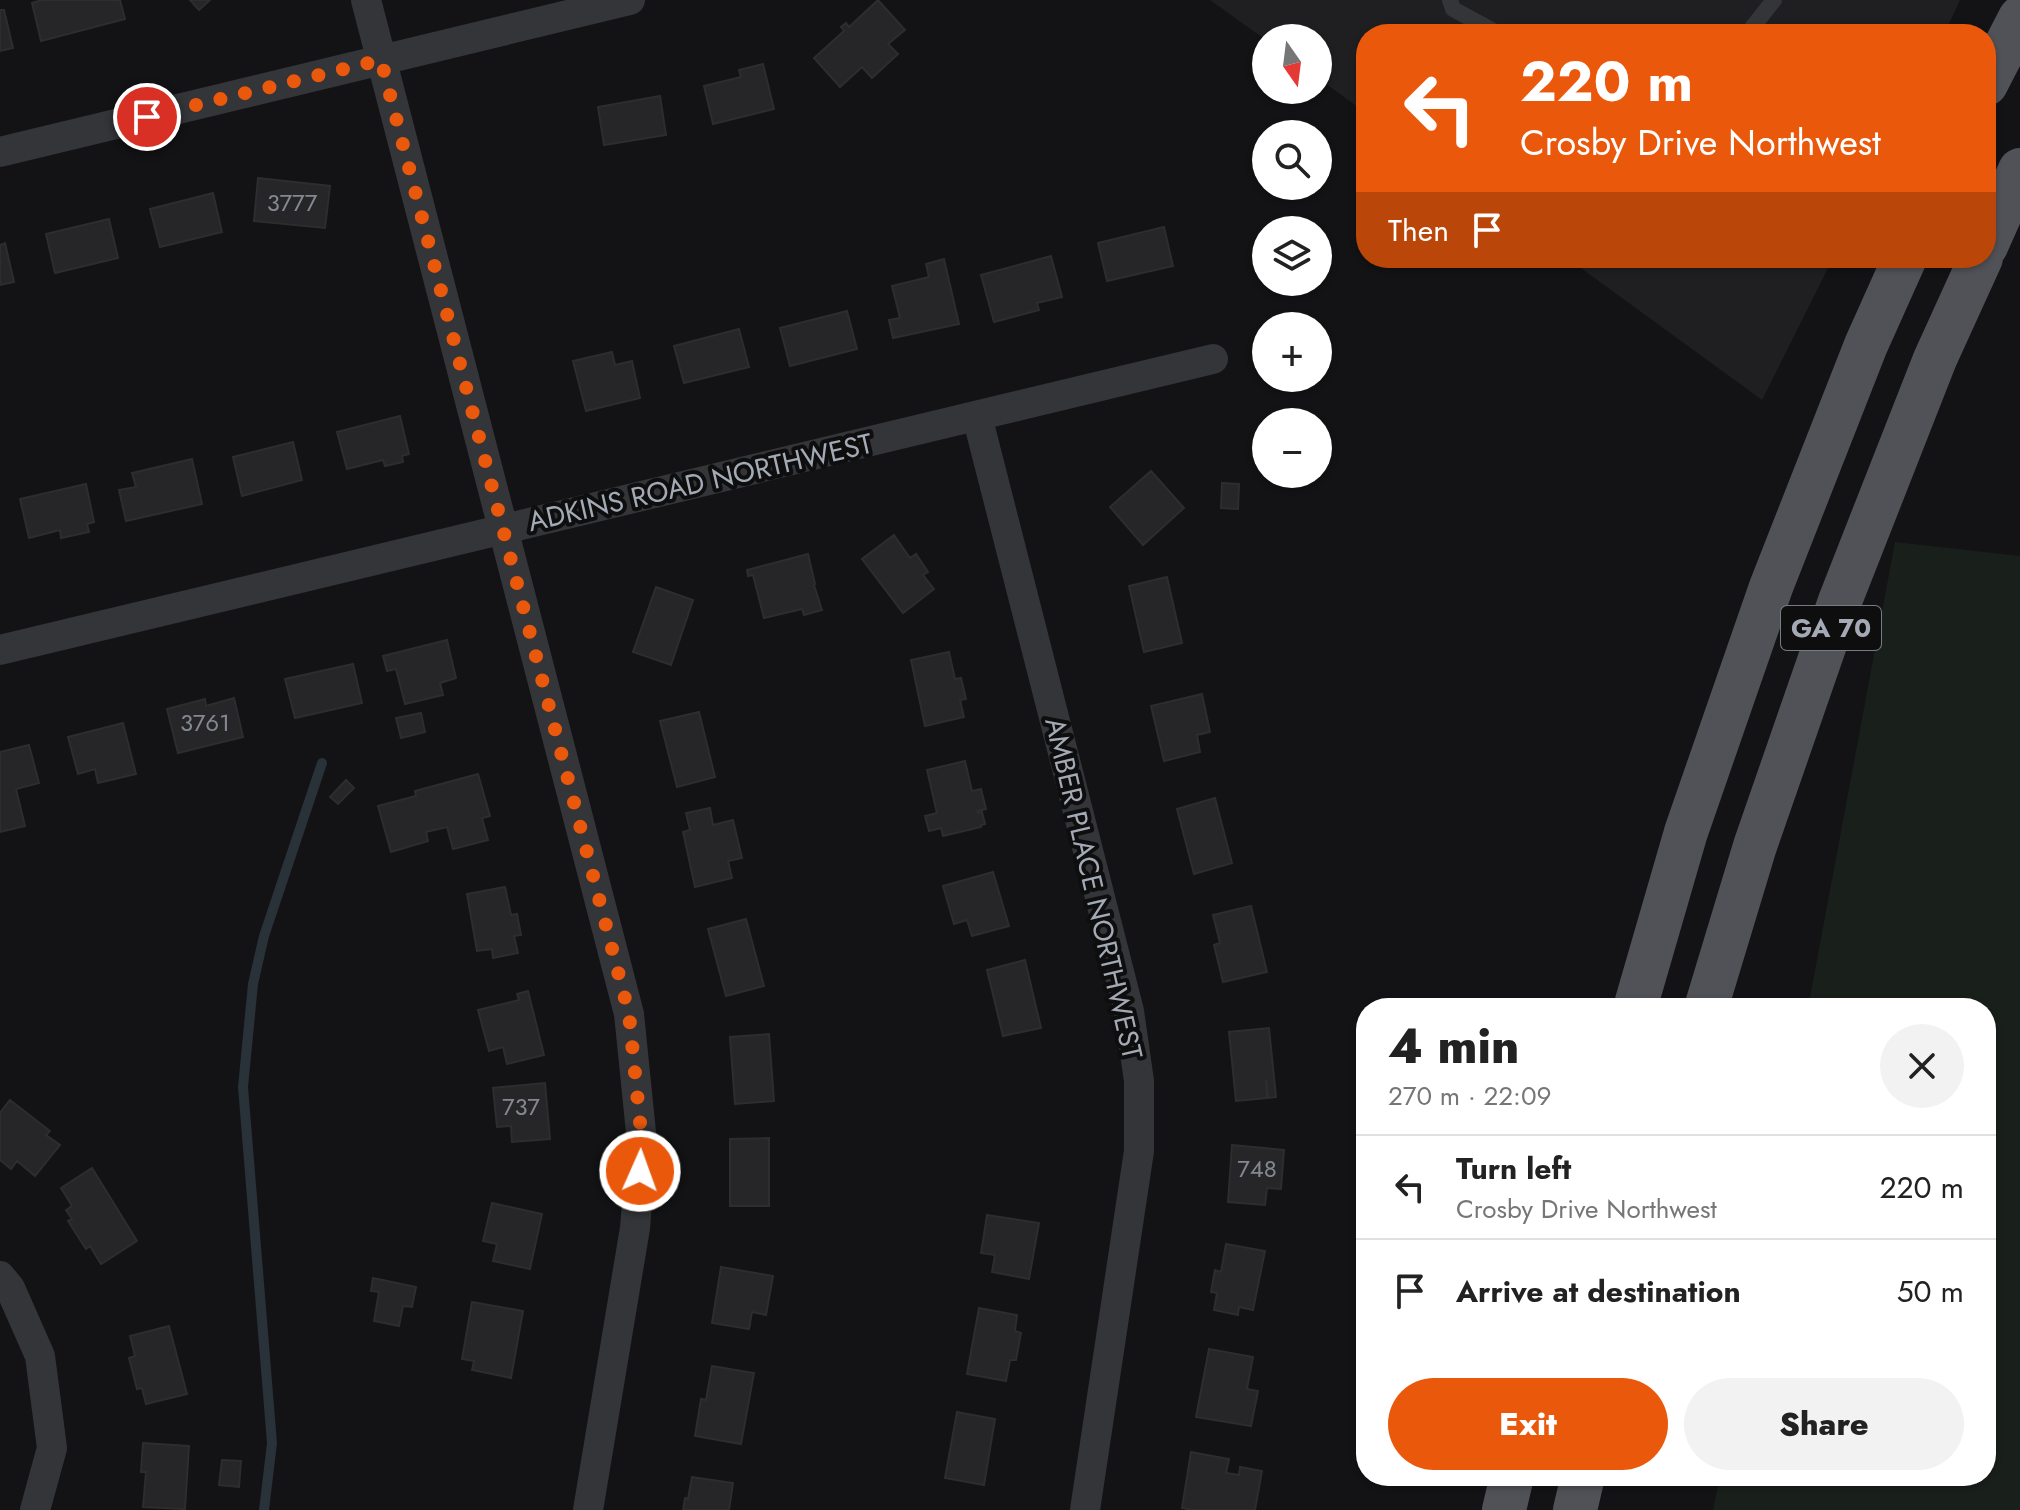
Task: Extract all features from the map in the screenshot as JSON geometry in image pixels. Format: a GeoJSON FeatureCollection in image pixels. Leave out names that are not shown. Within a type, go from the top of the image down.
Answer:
{"type":"FeatureCollection","features":[{"type":"Feature","properties":{"kind":"main road"},"geometry":{"type":"LineString","coordinates":[[1996,65],[2020,18]]}},
{"type":"Feature","properties":{"kind":"main road"},"geometry":{"type":"LineString","coordinates":[[1996,226],[2017,184]]}},
{"type":"Feature","properties":{"kind":"main road","name":"GA 70"},"geometry":{"type":"LineString","coordinates":[[1638,998],[1686,832],[1771,587],[1866,345],[1901,268]]}},
{"type":"Feature","properties":{"kind":"main road","name":"GA 70"},"geometry":{"type":"LineString","coordinates":[[1709,998],[1755,846],[1840,601],[1935,359],[1976,268]]}},
{"type":"Feature","properties":{"kind":"main road"},"geometry":{"type":"LineString","coordinates":[[1504,1510],[1510,1486]]}},
{"type":"Feature","properties":{"kind":"main road"},"geometry":{"type":"LineString","coordinates":[[1575,1510],[1581,1486]]}},
{"type":"Feature","properties":{"kind":"street"},"geometry":{"type":"LineString","coordinates":[[366,0],[629,1014],[642,1142],[635,1228],[588,1510]]}},
{"type":"Feature","properties":{"kind":"street"},"geometry":{"type":"LineString","coordinates":[[0,152],[630,0]]}},
{"type":"Feature","properties":{"kind":"street","name":"ADKINS ROAD NORTHWEST"},"geometry":{"type":"LineString","coordinates":[[0,650],[1213,359]]}},
{"type":"Feature","properties":{"kind":"street","name":"AMBER PLACE NORTHWEST"},"geometry":{"type":"LineString","coordinates":[[977,416],[1129,1011],[1139,1081],[1139,1151],[1085,1510]]}},
{"type":"Feature","properties":{"kind":"street"},"geometry":{"type":"LineString","coordinates":[[0,1276],[10,1288],[40,1356],[52,1448],[35,1510]]}},
{"type":"Feature","properties":{"kind":"lane"},"geometry":{"type":"LineString","coordinates":[[1450,0],[1453,9],[1481,24]]}},
{"type":"Feature","properties":{"kind":"lane"},"geometry":{"type":"LineString","coordinates":[[1755,24],[1774,0]]}},
{"type":"Feature","properties":{"kind":"shaded area"},"geometry":{"type":"Polygon","coordinates":[[[1210,0],[1960,0],[1949,24],[1356,24],[1356,106],[1332,88],[1332,24],[1252,24],[1252,30],[1210,0]]]}},
{"type":"Feature","properties":{"kind":"shaded area"},"geometry":{"type":"Polygon","coordinates":[[[1581,268],[1828,268],[1762,400],[1581,268]]]}},
{"type":"Feature","properties":{"kind":"shaded area"},"geometry":{"type":"Polygon","coordinates":[[[1895,542],[2020,556],[2020,1510],[1713,1510],[1718,1486],[1996,1486],[1996,998],[1810,998],[1895,542]]]}},
{"type":"Feature","properties":{"kind":"building"},"geometry":{"type":"Polygon","coordinates":[[[42,0],[120,0],[125,19],[41,41],[32,3],[42,0]]]}},
{"type":"Feature","properties":{"kind":"building"},"geometry":{"type":"Polygon","coordinates":[[[190,0],[210,0],[199,10],[190,0]]]}},
{"type":"Feature","properties":{"kind":"building"},"geometry":{"type":"Polygon","coordinates":[[[878,0],[905,30],[888,44],[898,54],[872,78],[862,67],[840,87],[814,58],[844,31],[841,27],[846,23],[849,27],[878,0]]]}},
{"type":"Feature","properties":{"kind":"building"},"geometry":{"type":"Polygon","coordinates":[[[0,10],[4,10],[13,48],[0,51],[0,10]]]}},
{"type":"Feature","properties":{"kind":"building"},"geometry":{"type":"Polygon","coordinates":[[[763,64],[774,109],[713,124],[704,86],[741,77],[739,70],[763,64]]]}},
{"type":"Feature","properties":{"kind":"building"},"geometry":{"type":"Polygon","coordinates":[[[660,96],[666,135],[604,145],[598,107],[660,96]]]}},
{"type":"Feature","properties":{"kind":"building"},"geometry":{"type":"Polygon","coordinates":[[[258,178],[330,186],[325,228],[254,221],[258,178]]]}},
{"type":"Feature","properties":{"kind":"building"},"geometry":{"type":"Polygon","coordinates":[[[213,193],[222,232],[160,247],[150,209],[213,193]]]}},
{"type":"Feature","properties":{"kind":"building"},"geometry":{"type":"Polygon","coordinates":[[[109,219],[118,258],[55,273],[46,234],[109,219]]]}},
{"type":"Feature","properties":{"kind":"building"},"geometry":{"type":"Polygon","coordinates":[[[1164,227],[1173,266],[1107,281],[1098,243],[1164,227]]]}},
{"type":"Feature","properties":{"kind":"building"},"geometry":{"type":"Polygon","coordinates":[[[5,243],[14,282],[0,285],[0,245],[5,243]]]}},
{"type":"Feature","properties":{"kind":"building"},"geometry":{"type":"Polygon","coordinates":[[[1051,256],[1062,297],[1037,303],[1039,310],[994,322],[981,275],[1051,256]]]}},
{"type":"Feature","properties":{"kind":"building"},"geometry":{"type":"Polygon","coordinates":[[[944,259],[959,324],[893,338],[889,320],[900,318],[892,286],[929,277],[926,264],[944,259]]]}},
{"type":"Feature","properties":{"kind":"building"},"geometry":{"type":"Polygon","coordinates":[[[847,311],[857,349],[790,366],[780,328],[847,311]]]}},
{"type":"Feature","properties":{"kind":"building"},"geometry":{"type":"Polygon","coordinates":[[[739,329],[749,367],[684,383],[674,346],[739,329]]]}},
{"type":"Feature","properties":{"kind":"building"},"geometry":{"type":"Polygon","coordinates":[[[612,352],[615,365],[632,361],[640,398],[586,411],[573,361],[612,352]]]}},
{"type":"Feature","properties":{"kind":"building"},"geometry":{"type":"Polygon","coordinates":[[[400,416],[409,454],[402,456],[403,462],[385,466],[383,460],[347,469],[337,432],[400,416]]]}},
{"type":"Feature","properties":{"kind":"building"},"geometry":{"type":"Polygon","coordinates":[[[293,442],[302,480],[242,496],[233,457],[293,442]]]}},
{"type":"Feature","properties":{"kind":"building"},"geometry":{"type":"Polygon","coordinates":[[[192,459],[202,504],[126,521],[119,490],[136,487],[132,473],[192,459]]]}},
{"type":"Feature","properties":{"kind":"building"},"geometry":{"type":"Polygon","coordinates":[[[1151,471],[1184,508],[1143,545],[1110,507],[1151,471]]]}},
{"type":"Feature","properties":{"kind":"building"},"geometry":{"type":"Polygon","coordinates":[[[1222,483],[1239,484],[1238,509],[1221,508],[1222,483]]]}},
{"type":"Feature","properties":{"kind":"building"},"geometry":{"type":"Polygon","coordinates":[[[86,484],[94,522],[87,524],[89,532],[61,538],[60,530],[29,538],[20,499],[86,484]]]}},
{"type":"Feature","properties":{"kind":"building"},"geometry":{"type":"Polygon","coordinates":[[[894,535],[910,558],[916,554],[928,572],[923,575],[934,589],[903,613],[862,559],[894,535]]]}},
{"type":"Feature","properties":{"kind":"building"},"geometry":{"type":"Polygon","coordinates":[[[808,554],[822,610],[804,615],[802,609],[764,618],[753,575],[748,576],[747,570],[808,554]]]}},
{"type":"Feature","properties":{"kind":"building"},"geometry":{"type":"Polygon","coordinates":[[[1167,577],[1182,643],[1144,652],[1129,586],[1167,577]]]}},
{"type":"Feature","properties":{"kind":"building"},"geometry":{"type":"Polygon","coordinates":[[[656,587],[693,600],[671,665],[633,652],[656,587]]]}},
{"type":"Feature","properties":{"kind":"building"},"geometry":{"type":"Polygon","coordinates":[[[447,640],[456,678],[440,683],[443,695],[405,704],[396,669],[387,671],[383,656],[447,640]]]}},
{"type":"Feature","properties":{"kind":"building"},"geometry":{"type":"Polygon","coordinates":[[[949,652],[955,679],[961,678],[966,699],[960,700],[964,717],[925,726],[911,660],[949,652]]]}},
{"type":"Feature","properties":{"kind":"building"},"geometry":{"type":"Polygon","coordinates":[[[353,664],[362,703],[295,718],[285,679],[353,664]]]}},
{"type":"Feature","properties":{"kind":"building"},"geometry":{"type":"Polygon","coordinates":[[[1202,694],[1210,732],[1197,735],[1200,752],[1164,761],[1151,706],[1202,694]]]}},
{"type":"Feature","properties":{"kind":"building"},"geometry":{"type":"Polygon","coordinates":[[[234,698],[243,737],[178,753],[167,709],[205,699],[206,706],[234,698]]]}},
{"type":"Feature","properties":{"kind":"building"},"geometry":{"type":"Polygon","coordinates":[[[699,712],[715,777],[677,787],[660,721],[699,712]]]}},
{"type":"Feature","properties":{"kind":"building"},"geometry":{"type":"Polygon","coordinates":[[[421,713],[425,732],[401,738],[396,718],[421,713]]]}},
{"type":"Feature","properties":{"kind":"building"},"geometry":{"type":"Polygon","coordinates":[[[123,723],[136,774],[98,783],[95,769],[78,774],[68,737],[123,723]]]}},
{"type":"Feature","properties":{"kind":"building"},"geometry":{"type":"Polygon","coordinates":[[[29,745],[39,783],[16,789],[25,826],[0,832],[0,752],[29,745]]]}},
{"type":"Feature","properties":{"kind":"building"},"geometry":{"type":"Polygon","coordinates":[[[965,761],[972,791],[981,789],[986,809],[977,811],[982,812],[985,824],[943,836],[941,828],[929,831],[925,816],[937,813],[927,770],[965,761]]]}},
{"type":"Feature","properties":{"kind":"building"},"geometry":{"type":"Polygon","coordinates":[[[478,774],[490,816],[482,818],[488,840],[453,849],[447,827],[426,832],[428,841],[391,852],[378,806],[416,796],[415,791],[478,774]]]}},
{"type":"Feature","properties":{"kind":"building"},"geometry":{"type":"Polygon","coordinates":[[[346,780],[354,788],[338,804],[330,797],[346,780]]]}},
{"type":"Feature","properties":{"kind":"building"},"geometry":{"type":"Polygon","coordinates":[[[1215,798],[1232,863],[1194,874],[1177,809],[1215,798]]]}},
{"type":"Feature","properties":{"kind":"building"},"geometry":{"type":"Polygon","coordinates":[[[710,808],[713,825],[733,820],[742,858],[728,861],[732,878],[695,887],[683,832],[690,830],[686,813],[710,808]]]}},
{"type":"Feature","properties":{"kind":"building"},"geometry":{"type":"Polygon","coordinates":[[[993,872],[1009,926],[972,936],[967,920],[954,924],[943,886],[993,872]]]}},
{"type":"Feature","properties":{"kind":"building"},"geometry":{"type":"Polygon","coordinates":[[[505,887],[511,915],[517,914],[521,935],[514,936],[518,953],[493,958],[492,949],[477,951],[467,894],[505,887]]]}},
{"type":"Feature","properties":{"kind":"building"},"geometry":{"type":"Polygon","coordinates":[[[1251,906],[1267,972],[1223,982],[1214,945],[1220,943],[1213,915],[1251,906]]]}},
{"type":"Feature","properties":{"kind":"building"},"geometry":{"type":"Polygon","coordinates":[[[746,919],[764,986],[726,996],[708,929],[746,919]]]}},
{"type":"Feature","properties":{"kind":"building"},"geometry":{"type":"Polygon","coordinates":[[[1025,960],[1041,1028],[1003,1036],[987,970],[1025,960]]]}},
{"type":"Feature","properties":{"kind":"building"},"geometry":{"type":"Polygon","coordinates":[[[528,991],[544,1055],[507,1064],[503,1047],[489,1051],[478,1010],[519,1000],[517,994],[528,991]]]}},
{"type":"Feature","properties":{"kind":"building"},"geometry":{"type":"Polygon","coordinates":[[[1269,1028],[1276,1097],[1268,1098],[1266,1080],[1267,1098],[1236,1101],[1229,1032],[1269,1028]]]}},
{"type":"Feature","properties":{"kind":"building"},"geometry":{"type":"Polygon","coordinates":[[[769,1034],[774,1101],[735,1104],[730,1037],[769,1034]]]}},
{"type":"Feature","properties":{"kind":"building"},"geometry":{"type":"Polygon","coordinates":[[[545,1083],[550,1139],[512,1142],[511,1126],[497,1127],[493,1088],[545,1083]]]}},
{"type":"Feature","properties":{"kind":"building"},"geometry":{"type":"Polygon","coordinates":[[[10,1100],[50,1131],[46,1135],[60,1145],[35,1176],[17,1161],[11,1169],[0,1160],[0,1113],[10,1100]]]}},
{"type":"Feature","properties":{"kind":"building"},"geometry":{"type":"Polygon","coordinates":[[[769,1138],[769,1206],[730,1206],[730,1139],[769,1138]]]}},
{"type":"Feature","properties":{"kind":"building"},"geometry":{"type":"Polygon","coordinates":[[[1232,1145],[1284,1150],[1281,1189],[1267,1188],[1265,1205],[1228,1202],[1232,1145]]]}},
{"type":"Feature","properties":{"kind":"building"},"geometry":{"type":"Polygon","coordinates":[[[92,1168],[137,1241],[101,1264],[90,1246],[86,1249],[68,1221],[72,1219],[66,1210],[72,1206],[61,1188],[92,1168]]]}},
{"type":"Feature","properties":{"kind":"building"},"geometry":{"type":"Polygon","coordinates":[[[492,1203],[542,1214],[530,1269],[493,1261],[497,1244],[483,1241],[492,1203]]]}},
{"type":"Feature","properties":{"kind":"building"},"geometry":{"type":"Polygon","coordinates":[[[987,1215],[1039,1223],[1029,1279],[992,1272],[995,1255],[981,1253],[987,1215]]]}},
{"type":"Feature","properties":{"kind":"building"},"geometry":{"type":"Polygon","coordinates":[[[1226,1244],[1265,1251],[1253,1310],[1239,1307],[1238,1315],[1214,1310],[1217,1293],[1211,1292],[1215,1270],[1221,1272],[1226,1244]]]}},
{"type":"Feature","properties":{"kind":"building"},"geometry":{"type":"Polygon","coordinates":[[[721,1267],[773,1276],[766,1315],[752,1312],[749,1329],[712,1323],[721,1267]]]}},
{"type":"Feature","properties":{"kind":"building"},"geometry":{"type":"Polygon","coordinates":[[[373,1278],[416,1287],[412,1307],[403,1306],[399,1326],[374,1321],[379,1292],[371,1291],[373,1278]]]}},
{"type":"Feature","properties":{"kind":"building"},"geometry":{"type":"Polygon","coordinates":[[[472,1302],[523,1311],[511,1378],[472,1370],[474,1361],[462,1359],[472,1302]]]}},
{"type":"Feature","properties":{"kind":"building"},"geometry":{"type":"Polygon","coordinates":[[[979,1308],[1017,1315],[1015,1331],[1021,1333],[1016,1360],[1010,1360],[1006,1381],[967,1374],[979,1308]]]}},
{"type":"Feature","properties":{"kind":"building"},"geometry":{"type":"Polygon","coordinates":[[[169,1326],[187,1394],[146,1404],[142,1388],[137,1389],[129,1358],[135,1356],[130,1336],[169,1326]]]}},
{"type":"Feature","properties":{"kind":"building"},"geometry":{"type":"Polygon","coordinates":[[[1209,1349],[1253,1357],[1247,1389],[1258,1391],[1251,1426],[1196,1417],[1209,1349]]]}},
{"type":"Feature","properties":{"kind":"building"},"geometry":{"type":"Polygon","coordinates":[[[712,1366],[754,1373],[741,1444],[695,1436],[701,1399],[706,1400],[712,1366]]]}},
{"type":"Feature","properties":{"kind":"building"},"geometry":{"type":"Polygon","coordinates":[[[957,1412],[995,1419],[984,1485],[945,1478],[957,1412]]]}},
{"type":"Feature","properties":{"kind":"building"},"geometry":{"type":"Polygon","coordinates":[[[143,1443],[189,1446],[185,1509],[143,1507],[146,1472],[141,1472],[143,1443]]]}},
{"type":"Feature","properties":{"kind":"building"},"geometry":{"type":"Polygon","coordinates":[[[1191,1452],[1229,1459],[1226,1473],[1239,1475],[1240,1467],[1262,1471],[1255,1510],[1182,1508],[1191,1452]]]}},
{"type":"Feature","properties":{"kind":"building"},"geometry":{"type":"Polygon","coordinates":[[[222,1460],[241,1461],[239,1487],[219,1485],[222,1460]]]}},
{"type":"Feature","properties":{"kind":"building"},"geometry":{"type":"Polygon","coordinates":[[[692,1477],[733,1483],[729,1510],[683,1510],[692,1477]]]}},
{"type":"Feature","properties":{"kind":"waterway"},"geometry":{"type":"LineString","coordinates":[[264,1510],[272,1443],[243,1087],[253,984],[264,936],[322,763]]}},
{"type":"Feature","properties":{"kind":"route"},"geometry":{"type":"LineString","coordinates":[[147,117],[381,60],[629,1014],[642,1142],[640,1171]]}}]}
